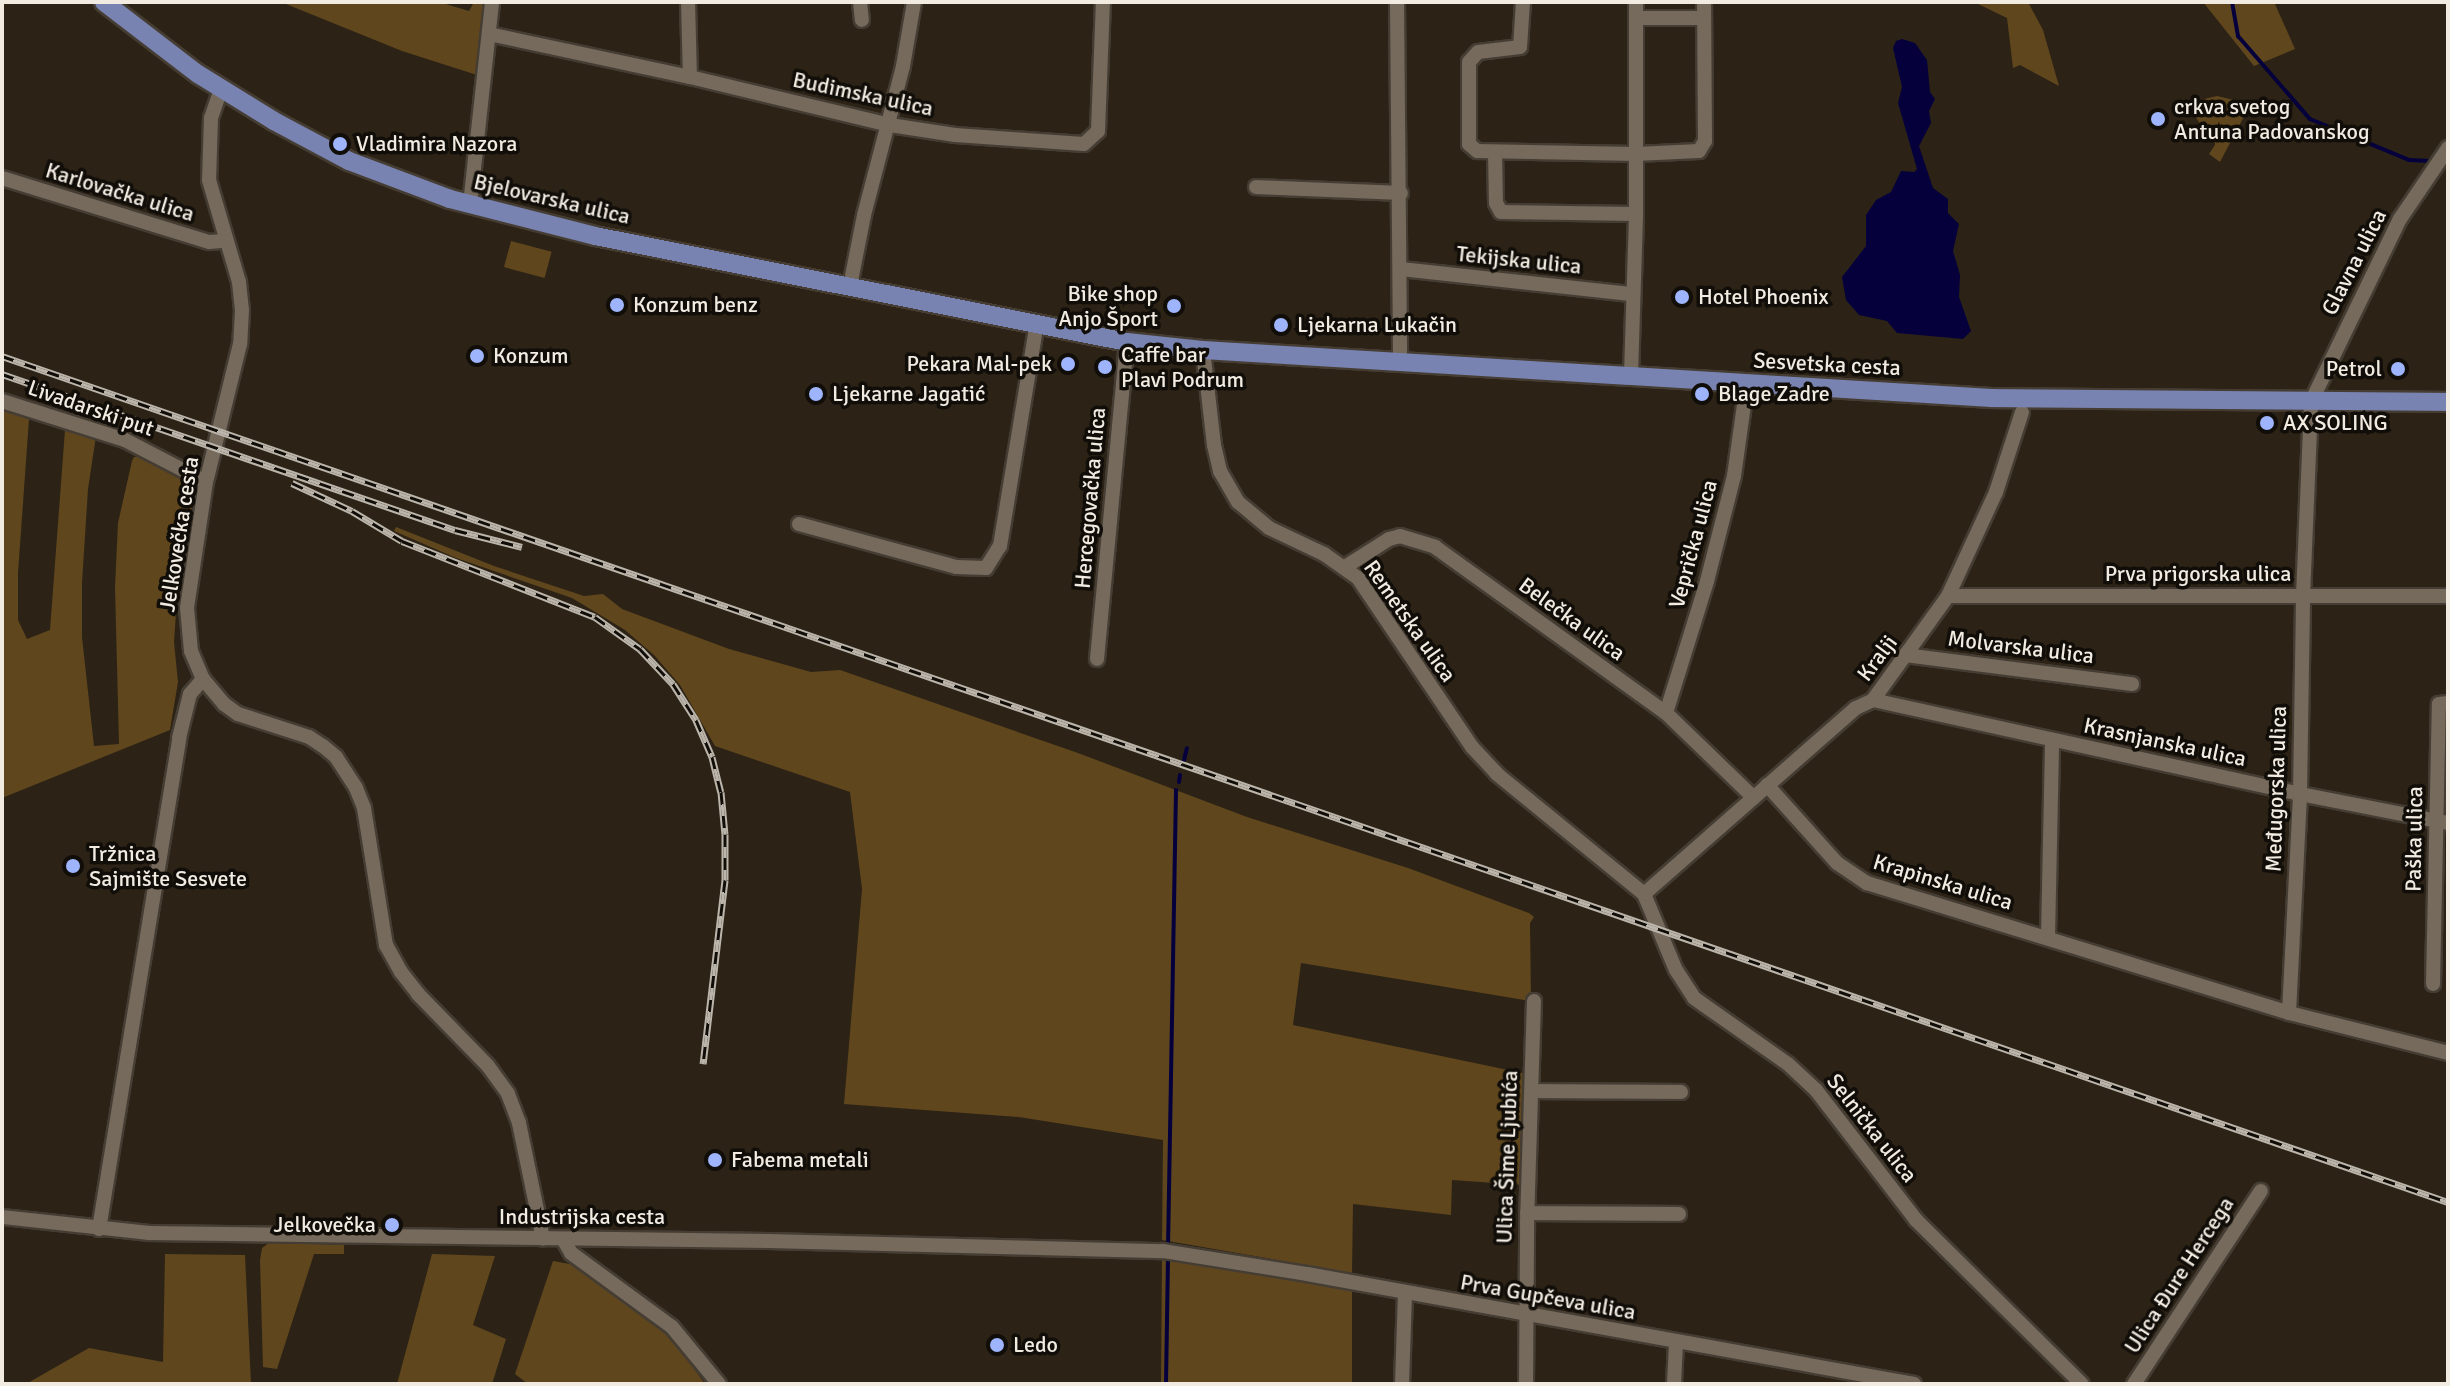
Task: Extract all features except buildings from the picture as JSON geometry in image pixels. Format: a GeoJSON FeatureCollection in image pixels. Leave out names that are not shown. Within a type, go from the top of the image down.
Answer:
{"type":"FeatureCollection","features":[{"type":"Feature","properties":{"kind":"main road","name":"Bjelovarska ulica"},"geometry":{"type":"LineString","coordinates":[[104,2],[221,89],[349,161],[470,205],[595,236],[852,279],[1127,342],[1203,350]]}},
{"type":"Feature","properties":{"kind":"main road","name":"Sesvetska cesta"},"geometry":{"type":"LineString","coordinates":[[1203,350],[2078,402],[2448,402]]}},
{"type":"Feature","properties":{"kind":"street"},"geometry":{"type":"LineString","coordinates":[[470,205],[492,2]]}},
{"type":"Feature","properties":{"kind":"street"},"geometry":{"type":"LineString","coordinates":[[688,2],[690,77]]}},
{"type":"Feature","properties":{"kind":"street"},"geometry":{"type":"LineString","coordinates":[[860,2],[862,20]]}},
{"type":"Feature","properties":{"kind":"street"},"geometry":{"type":"LineString","coordinates":[[852,279],[864,215],[890,125],[914,2]]}},
{"type":"Feature","properties":{"kind":"street","name":"Budimska ulica"},"geometry":{"type":"LineString","coordinates":[[489,34],[690,77],[890,125],[955,135],[1089,143],[1098,131],[1103,2]]}},
{"type":"Feature","properties":{"kind":"street"},"geometry":{"type":"LineString","coordinates":[[1397,2],[1401,193],[1400,362]]}},
{"type":"Feature","properties":{"kind":"street"},"geometry":{"type":"LineString","coordinates":[[1523,2],[1520,47],[1478,52],[1469,62],[1469,144],[1477,151],[1636,154],[1692,153],[1703,147],[1704,2]]}},
{"type":"Feature","properties":{"kind":"street"},"geometry":{"type":"LineString","coordinates":[[1631,375],[1636,214],[1636,2]]}},
{"type":"Feature","properties":{"kind":"street"},"geometry":{"type":"LineString","coordinates":[[1636,18],[1704,18]]}},
{"type":"Feature","properties":{"kind":"street","name":"Jelkovečka cesta"},"geometry":{"type":"LineString","coordinates":[[221,89],[211,118],[208,160],[213,202],[239,282],[240,344],[206,482],[187,608],[191,651],[203,679],[221,701],[238,714],[309,737],[323,746],[336,757],[356,788],[364,808],[386,945],[409,983],[488,1066],[508,1094],[519,1123],[543,1239]]}},
{"type":"Feature","properties":{"kind":"street"},"geometry":{"type":"LineString","coordinates":[[1495,152],[1496,203],[1501,212],[1636,214]]}},
{"type":"Feature","properties":{"kind":"street","name":"Glavna ulica"},"geometry":{"type":"LineString","coordinates":[[2311,402],[2400,219],[2440,158]]}},
{"type":"Feature","properties":{"kind":"street","name":"Karlovačka ulica"},"geometry":{"type":"LineString","coordinates":[[2,178],[209,242],[225,241]]}},
{"type":"Feature","properties":{"kind":"street"},"geometry":{"type":"LineString","coordinates":[[1256,187],[1401,193]]}},
{"type":"Feature","properties":{"kind":"street","name":"Tekijska ulica"},"geometry":{"type":"LineString","coordinates":[[1401,269],[1633,294]]}},
{"type":"Feature","properties":{"kind":"street"},"geometry":{"type":"LineString","coordinates":[[799,524],[956,567],[986,568],[1000,546],[1037,323]]}},
{"type":"Feature","properties":{"kind":"street","name":"Hercegovačka ulica"},"geometry":{"type":"LineString","coordinates":[[1097,659],[1127,342]]}},
{"type":"Feature","properties":{"kind":"street","name":"Remetska ulica"},"geometry":{"type":"LineString","coordinates":[[1203,350],[1214,445],[1228,488],[1249,513],[1269,528],[1345,567],[1358,578],[1480,756],[1497,774],[1644,894]]}},
{"type":"Feature","properties":{"kind":"street","name":"Veprička ulica"},"geometry":{"type":"LineString","coordinates":[[1666,713],[1707,581],[1734,476],[1747,383]]}},
{"type":"Feature","properties":{"kind":"street","name":"Livadarski put"},"geometry":{"type":"LineString","coordinates":[[2,401],[125,440],[206,482]]}},
{"type":"Feature","properties":{"kind":"street","name":"Međugorska ulica"},"geometry":{"type":"LineString","coordinates":[[2289,1013],[2300,794],[2303,596],[2311,402]]}},
{"type":"Feature","properties":{"kind":"street","name":"Kralji"},"geometry":{"type":"LineString","coordinates":[[1644,894],[1856,708],[1873,700],[1948,596],[1996,492],[2022,412]]}},
{"type":"Feature","properties":{"kind":"street","name":"Belečka ulica"},"geometry":{"type":"LineString","coordinates":[[1345,567],[1389,539],[1400,536],[1435,547],[1666,713],[1754,798]]}},
{"type":"Feature","properties":{"kind":"street","name":"Prva prigorska ulica"},"geometry":{"type":"LineString","coordinates":[[1948,596],[2448,596]]}},
{"type":"Feature","properties":{"kind":"street","name":"Molvarska ulica"},"geometry":{"type":"LineString","coordinates":[[1905,655],[2132,684]]}},
{"type":"Feature","properties":{"kind":"street"},"geometry":{"type":"LineString","coordinates":[[99,1229],[179,738],[190,694],[203,679]]}},
{"type":"Feature","properties":{"kind":"street","name":"Krasnjanska ulica"},"geometry":{"type":"LineString","coordinates":[[1873,700],[2300,794],[2442,821]]}},
{"type":"Feature","properties":{"kind":"street","name":"Paška ulica"},"geometry":{"type":"LineString","coordinates":[[2433,984],[2442,821],[2439,704],[2448,703]]}},
{"type":"Feature","properties":{"kind":"street"},"geometry":{"type":"LineString","coordinates":[[2048,937],[2052,740]]}},
{"type":"Feature","properties":{"kind":"street","name":"Krapinska ulica"},"geometry":{"type":"LineString","coordinates":[[1767,785],[1850,874],[1867,883],[2289,1013]]}},
{"type":"Feature","properties":{"kind":"street","name":"Selnička ulica"},"geometry":{"type":"LineString","coordinates":[[1644,894],[1676,970],[1694,998],[1788,1064],[1816,1090],[1916,1220],[2082,1384]]}},
{"type":"Feature","properties":{"kind":"street","name":"Ulica Šime Ljubića"},"geometry":{"type":"LineString","coordinates":[[1526,1384],[1527,1213],[1534,1001]]}},
{"type":"Feature","properties":{"kind":"street"},"geometry":{"type":"LineString","coordinates":[[2289,1013],[2448,1053]]}},
{"type":"Feature","properties":{"kind":"street"},"geometry":{"type":"LineString","coordinates":[[1532,1091],[1681,1092]]}},
{"type":"Feature","properties":{"kind":"street","name":"Ulica Đure Hercega"},"geometry":{"type":"LineString","coordinates":[[2134,1384],[2261,1191]]}},
{"type":"Feature","properties":{"kind":"street"},"geometry":{"type":"LineString","coordinates":[[1527,1213],[1679,1214]]}},
{"type":"Feature","properties":{"kind":"street","name":"Industrijska cesta"},"geometry":{"type":"LineString","coordinates":[[2,1217],[99,1229],[255,1235],[1169,1252]]}},
{"type":"Feature","properties":{"kind":"street"},"geometry":{"type":"LineString","coordinates":[[563,1239],[571,1253],[672,1327],[719,1384]]}},
{"type":"Feature","properties":{"kind":"street","name":"Prva Gupčeva ulica"},"geometry":{"type":"LineString","coordinates":[[1169,1252],[1914,1384]]}},
{"type":"Feature","properties":{"kind":"street"},"geometry":{"type":"LineString","coordinates":[[1402,1384],[1405,1294]]}},
{"type":"Feature","properties":{"kind":"street"},"geometry":{"type":"LineString","coordinates":[[1674,1384],[1676,1343]]}},
{"type":"Feature","properties":{"kind":"shaded area"},"geometry":{"type":"Polygon","coordinates":[[[281,2],[439,2],[469,11],[474,2],[484,2],[477,75],[402,51],[281,2]]]}},
{"type":"Feature","properties":{"kind":"shaded area"},"geometry":{"type":"Polygon","coordinates":[[[1974,2],[2028,2],[2043,30],[2059,86],[2020,65],[2013,68],[2007,18],[1974,2]]]}},
{"type":"Feature","properties":{"kind":"shaded area"},"geometry":{"type":"Polygon","coordinates":[[[2203,2],[2274,2],[2295,49],[2254,66],[2203,2]]]}},
{"type":"Feature","properties":{"kind":"shaded area"},"geometry":{"type":"Polygon","coordinates":[[[1902,39],[1915,43],[1927,60],[1930,92],[1935,99],[1929,111],[1931,123],[1919,146],[1933,188],[1948,199],[1948,213],[1959,224],[1953,251],[1960,275],[1959,297],[1971,331],[1963,339],[1897,333],[1887,321],[1859,315],[1846,300],[1842,277],[1866,246],[1866,215],[1876,200],[1891,192],[1901,171],[1914,172],[1917,169],[1898,103],[1902,87],[1893,48],[1896,41],[1902,39]]]}},
{"type":"Feature","properties":{"kind":"shaded area"},"geometry":{"type":"Polygon","coordinates":[[[2217,96],[2242,102],[2248,109],[2220,162],[2209,154],[2215,145],[2215,135],[2202,127],[2187,103],[2217,96]]]}},
{"type":"Feature","properties":{"kind":"shaded area"},"geometry":{"type":"Polygon","coordinates":[[[511,241],[552,252],[545,278],[504,267],[511,241]]]}},
{"type":"Feature","properties":{"kind":"shaded area"},"geometry":{"type":"Polygon","coordinates":[[[2,407],[29,419],[18,573],[18,620],[27,639],[50,630],[65,430],[96,436],[88,489],[82,583],[82,637],[94,746],[119,744],[115,587],[118,523],[134,457],[147,455],[187,478],[195,490],[178,583],[174,642],[178,682],[170,730],[2,798],[2,407]]]}},
{"type":"Feature","properties":{"kind":"shaded area"},"geometry":{"type":"Polygon","coordinates":[[[396,527],[494,566],[584,596],[603,594],[622,609],[729,649],[811,672],[840,670],[1078,753],[1247,817],[1408,868],[1529,913],[1534,917],[1530,923],[1531,1001],[1301,963],[1293,1025],[1527,1074],[1523,1185],[1452,1180],[1451,1215],[1353,1204],[1352,1273],[1162,1240],[1163,1140],[1019,1117],[844,1104],[862,889],[850,792],[715,746],[680,685],[654,655],[625,630],[572,598],[456,558],[394,531],[396,527]]]}},
{"type":"Feature","properties":{"kind":"shaded area"},"geometry":{"type":"Polygon","coordinates":[[[270,1242],[344,1245],[344,1254],[314,1254],[277,1369],[263,1367],[260,1260],[262,1248],[270,1242]]]}},
{"type":"Feature","properties":{"kind":"shaded area"},"geometry":{"type":"Polygon","coordinates":[[[165,1254],[245,1255],[251,1384],[26,1384],[89,1348],[163,1362],[165,1254]]]}},
{"type":"Feature","properties":{"kind":"shaded area"},"geometry":{"type":"Polygon","coordinates":[[[432,1254],[495,1256],[473,1325],[506,1339],[492,1384],[397,1384],[432,1254]]]}},
{"type":"Feature","properties":{"kind":"shaded area"},"geometry":{"type":"Polygon","coordinates":[[[1162,1258],[1352,1289],[1352,1384],[1161,1384],[1162,1258]]]}},
{"type":"Feature","properties":{"kind":"shaded area"},"geometry":{"type":"Polygon","coordinates":[[[553,1261],[575,1265],[639,1308],[667,1331],[705,1384],[528,1384],[515,1374],[553,1261]]]}},
{"type":"Feature","properties":{"kind":"waterway"},"geometry":{"type":"LineString","coordinates":[[2232,2],[2238,36],[2310,119],[2409,160],[2430,161],[2448,167]]}},
{"type":"Feature","properties":{"kind":"waterway"},"geometry":{"type":"LineString","coordinates":[[1184,760],[1187,748]]}},
{"type":"Feature","properties":{"kind":"waterway"},"geometry":{"type":"LineString","coordinates":[[1179,782],[1180,775]]}},
{"type":"Feature","properties":{"kind":"waterway"},"geometry":{"type":"LineString","coordinates":[[1168,1248],[1176,790]]}},
{"type":"Feature","properties":{"kind":"waterway"},"geometry":{"type":"LineString","coordinates":[[1166,1384],[1168,1257]]}},
{"type":"Feature","properties":{"kind":"railway"},"geometry":{"type":"LineString","coordinates":[[2,356],[2448,1202]]}},
{"type":"Feature","properties":{"kind":"railway"},"geometry":{"type":"LineString","coordinates":[[2,374],[455,530],[522,547]]}},
{"type":"Feature","properties":{"kind":"railway"},"geometry":{"type":"LineString","coordinates":[[292,483],[352,511],[402,541],[595,617],[640,649],[673,684],[696,720],[712,757],[721,792],[725,834],[725,880],[703,1064]]}},
{"type":"Feature","properties":{"kind":"place","name":"crkva svetog Antuna Padovanskog"},"geometry":{"type":"Point","coordinates":[2158,119]}},
{"type":"Feature","properties":{"kind":"place","name":"Vladimira Nazora"},"geometry":{"type":"Point","coordinates":[340,144]}},
{"type":"Feature","properties":{"kind":"place","name":"Hotel Phoenix"},"geometry":{"type":"Point","coordinates":[1682,297]}},
{"type":"Feature","properties":{"kind":"place","name":"Konzum benz"},"geometry":{"type":"Point","coordinates":[617,305]}},
{"type":"Feature","properties":{"kind":"place","name":"Bike shop Anjo Šport"},"geometry":{"type":"Point","coordinates":[1174,306]}},
{"type":"Feature","properties":{"kind":"place","name":"Ljekarna Lukačin"},"geometry":{"type":"Point","coordinates":[1281,325]}},
{"type":"Feature","properties":{"kind":"place","name":"Konzum"},"geometry":{"type":"Point","coordinates":[477,356]}},
{"type":"Feature","properties":{"kind":"place","name":"Pekara Mal-pek"},"geometry":{"type":"Point","coordinates":[1068,364]}},
{"type":"Feature","properties":{"kind":"place","name":"Caffe bar Plavi Podrum"},"geometry":{"type":"Point","coordinates":[1105,367]}},
{"type":"Feature","properties":{"kind":"place","name":"Petrol"},"geometry":{"type":"Point","coordinates":[2398,369]}},
{"type":"Feature","properties":{"kind":"place","name":"Ljekarne Jagatić"},"geometry":{"type":"Point","coordinates":[816,394]}},
{"type":"Feature","properties":{"kind":"place","name":"Blage Zadre"},"geometry":{"type":"Point","coordinates":[1702,394]}},
{"type":"Feature","properties":{"kind":"place","name":"AX SOLING"},"geometry":{"type":"Point","coordinates":[2267,423]}},
{"type":"Feature","properties":{"kind":"place","name":"Tržnica Sajmište Sesvete"},"geometry":{"type":"Point","coordinates":[73,866]}},
{"type":"Feature","properties":{"kind":"place","name":"Fabema metali"},"geometry":{"type":"Point","coordinates":[715,1160]}},
{"type":"Feature","properties":{"kind":"place","name":"Jelkovečka"},"geometry":{"type":"Point","coordinates":[392,1225]}},
{"type":"Feature","properties":{"kind":"place","name":"Ledo"},"geometry":{"type":"Point","coordinates":[997,1345]}}]}
